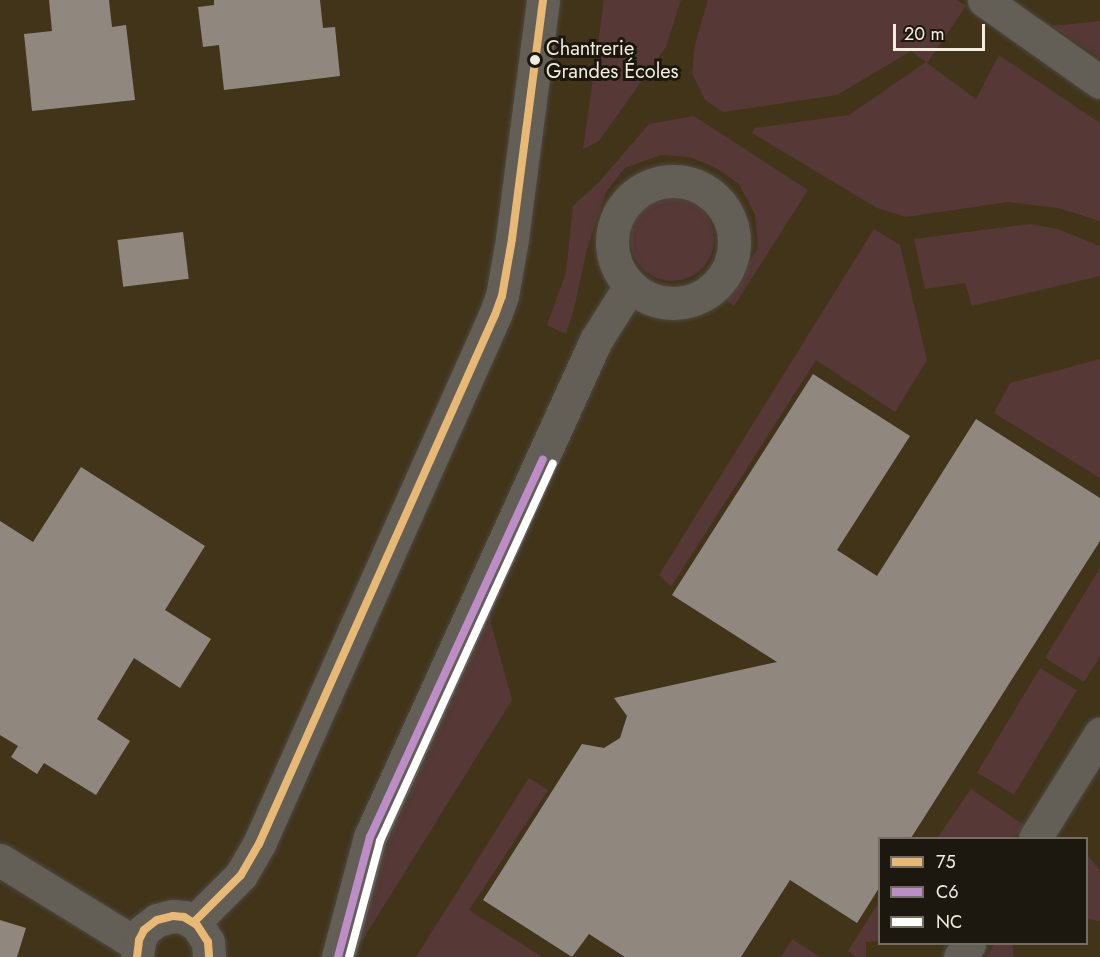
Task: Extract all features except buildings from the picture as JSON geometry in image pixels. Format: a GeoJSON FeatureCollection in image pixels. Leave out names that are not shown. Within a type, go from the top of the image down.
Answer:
{"type":"FeatureCollection","features":[{"type":"Feature","properties":{"kind":"street"},"geometry":{"type":"LineString","coordinates":[[194,922],[241,875],[259,844],[495,315],[502,296],[512,240],[543,0]]}},
{"type":"Feature","properties":{"kind":"street"},"geometry":{"type":"LineString","coordinates":[[984,0],[1100,82]]}},
{"type":"Feature","properties":{"kind":"street"},"geometry":{"type":"LineString","coordinates":[[338,957],[370,837],[597,340],[630,286]]}},
{"type":"Feature","properties":{"kind":"street"},"geometry":{"type":"LineString","coordinates":[[1036,837],[1100,734]]}},
{"type":"Feature","properties":{"kind":"street"},"geometry":{"type":"LineString","coordinates":[[0,860],[137,951],[144,930],[162,917],[178,916],[194,922],[206,938],[208,957]]}},
{"type":"Feature","properties":{"kind":"shaded area"},"geometry":{"type":"Polygon","coordinates":[[[0,0],[1100,0],[1100,957],[0,957],[0,0]]]}},
{"type":"Feature","properties":{"kind":"shaded area"},"geometry":{"type":"Polygon","coordinates":[[[604,0],[681,0],[666,47],[599,141],[583,149],[604,0]]]}},
{"type":"Feature","properties":{"kind":"shaded area"},"geometry":{"type":"Polygon","coordinates":[[[708,0],[957,0],[966,6],[927,63],[976,99],[999,55],[1100,123],[1100,221],[1058,208],[1008,202],[906,217],[877,208],[752,133],[755,128],[849,115],[926,62],[911,51],[837,95],[723,112],[705,100],[692,73],[695,44],[708,0]]]}},
{"type":"Feature","properties":{"kind":"shaded area"},"geometry":{"type":"Polygon","coordinates":[[[1100,21],[1100,58],[1052,26],[1100,21]]]}},
{"type":"Feature","properties":{"kind":"shaded area"},"geometry":{"type":"Polygon","coordinates":[[[694,116],[808,190],[734,306],[724,299],[745,271],[758,247],[755,215],[739,184],[716,168],[690,157],[661,155],[625,168],[606,192],[587,249],[566,334],[547,325],[566,272],[573,206],[599,182],[649,124],[694,116]]]}},
{"type":"Feature","properties":{"kind":"shaded area"},"geometry":{"type":"Polygon","coordinates":[[[664,197],[680,197],[696,204],[707,215],[714,231],[711,255],[702,269],[680,281],[664,281],[648,274],[637,263],[630,247],[630,231],[637,215],[648,204],[664,197]]]}},
{"type":"Feature","properties":{"kind":"shaded area"},"geometry":{"type":"Polygon","coordinates":[[[1030,224],[1058,229],[1100,246],[1100,276],[972,306],[965,283],[925,289],[914,239],[1030,224]]]}},
{"type":"Feature","properties":{"kind":"shaded area"},"geometry":{"type":"Polygon","coordinates":[[[874,229],[900,245],[927,360],[895,412],[816,360],[671,587],[659,575],[874,229]]]}},
{"type":"Feature","properties":{"kind":"shaded area"},"geometry":{"type":"Polygon","coordinates":[[[1100,359],[1100,478],[994,413],[1010,383],[1100,359]]]}},
{"type":"Feature","properties":{"kind":"shaded area"},"geometry":{"type":"Polygon","coordinates":[[[1100,568],[1100,657],[1084,682],[1045,658],[1100,568]]]}},
{"type":"Feature","properties":{"kind":"shaded area"},"geometry":{"type":"Polygon","coordinates":[[[488,612],[512,700],[352,957],[376,859],[488,612]]]}},
{"type":"Feature","properties":{"kind":"shaded area"},"geometry":{"type":"Polygon","coordinates":[[[1040,668],[1077,690],[1014,795],[977,773],[1040,668]]]}},
{"type":"Feature","properties":{"kind":"shaded area"},"geometry":{"type":"Polygon","coordinates":[[[529,778],[548,790],[469,910],[542,957],[416,957],[529,778]]]}},
{"type":"Feature","properties":{"kind":"shaded area"},"geometry":{"type":"Polygon","coordinates":[[[971,789],[1024,825],[1015,837],[938,837],[971,789]]]}},
{"type":"Feature","properties":{"kind":"shaded area"},"geometry":{"type":"Polygon","coordinates":[[[1088,856],[1100,870],[1100,921],[1088,919],[1088,856]]]}},
{"type":"Feature","properties":{"kind":"shaded area"},"geometry":{"type":"Polygon","coordinates":[[[878,904],[878,941],[866,942],[866,957],[856,957],[848,951],[878,904]]]}},
{"type":"Feature","properties":{"kind":"shaded area"},"geometry":{"type":"Polygon","coordinates":[[[792,939],[820,957],[781,957],[792,939]]]}},
{"type":"Feature","properties":{"kind":"shaded area"},"geometry":{"type":"Polygon","coordinates":[[[993,945],[1012,945],[1014,957],[986,957],[993,945]]]}},
{"type":"Feature","properties":{"kind":"transit line","name":"75"},"geometry":{"type":"LineString","coordinates":[[194,922],[241,875],[259,844],[495,315],[502,296],[512,239],[543,0]]}},
{"type":"Feature","properties":{"kind":"transit line","name":"C6"},"geometry":{"type":"LineString","coordinates":[[338,957],[370,837],[543,460]]}},
{"type":"Feature","properties":{"kind":"transit line","name":"NC"},"geometry":{"type":"LineString","coordinates":[[349,957],[380,841],[553,464]]}},
{"type":"Feature","properties":{"kind":"transit line","name":"75"},"geometry":{"type":"LineString","coordinates":[[137,957],[139,940],[144,930],[157,920],[173,916],[184,917],[197,925],[208,942],[209,957]]}},
{"type":"Feature","properties":{"kind":"place","name":"Chantrerie Grandes Écoles"},"geometry":{"type":"Point","coordinates":[535,60]}}]}
